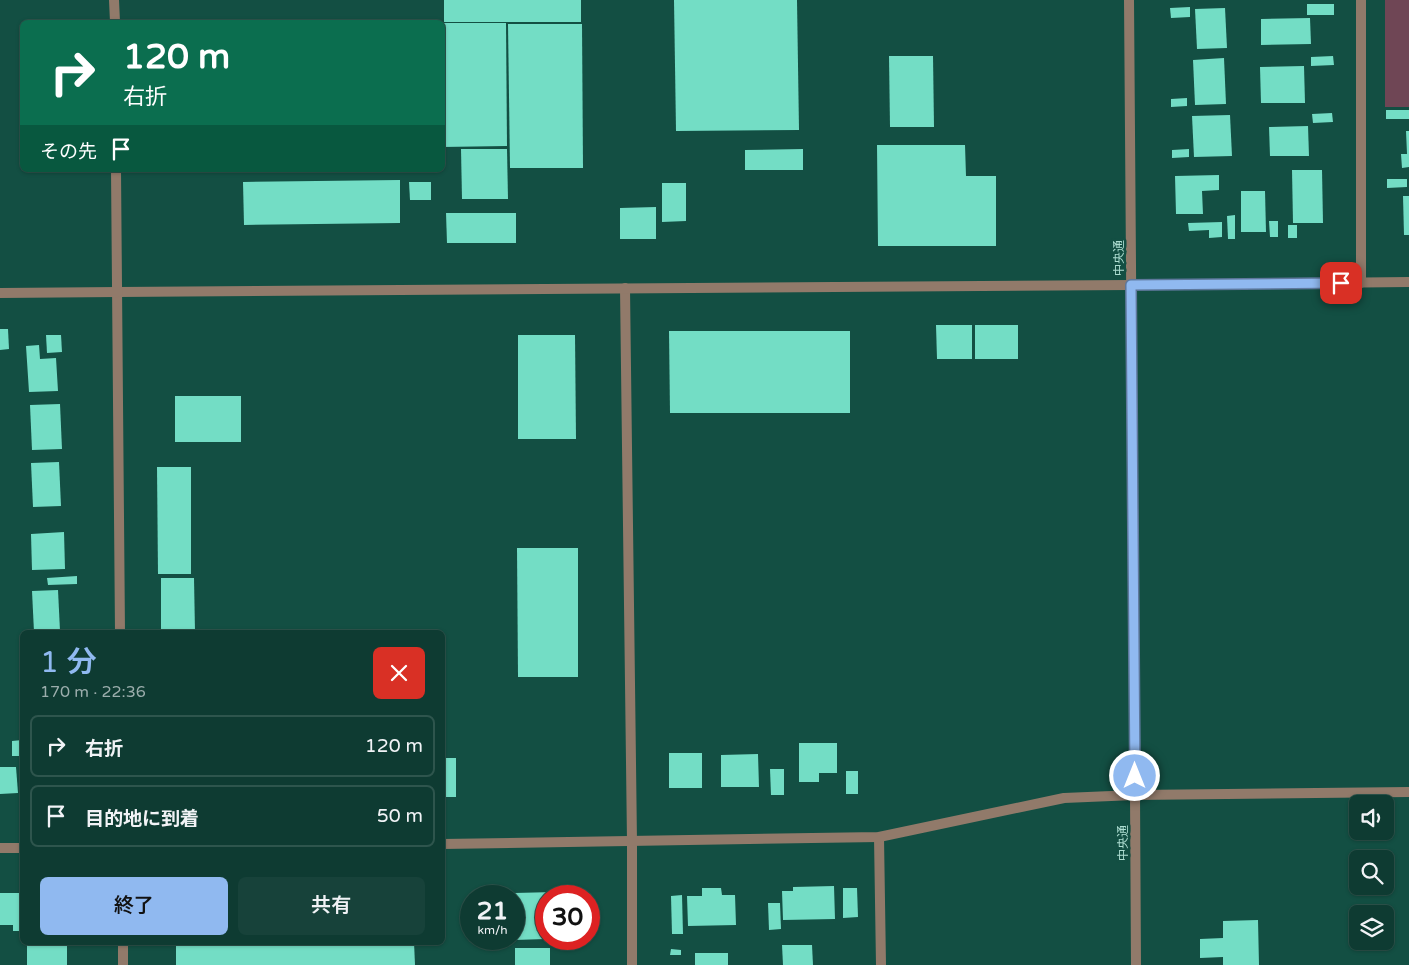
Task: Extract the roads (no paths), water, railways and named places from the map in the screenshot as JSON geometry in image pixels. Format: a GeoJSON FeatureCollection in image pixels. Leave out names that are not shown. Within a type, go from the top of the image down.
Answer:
{"type":"FeatureCollection","features":[{"type":"Feature","properties":{"kind":"street"},"geometry":{"type":"LineString","coordinates":[[114,0],[115,20]]}},
{"type":"Feature","properties":{"kind":"street","name":"中央通"},"geometry":{"type":"LineString","coordinates":[[1129,0],[1136,965]]}},
{"type":"Feature","properties":{"kind":"street"},"geometry":{"type":"LineString","coordinates":[[1360,283],[1361,0]]}},
{"type":"Feature","properties":{"kind":"street"},"geometry":{"type":"LineString","coordinates":[[116,172],[120,630]]}},
{"type":"Feature","properties":{"kind":"street"},"geometry":{"type":"LineString","coordinates":[[0,293],[1409,282]]}},
{"type":"Feature","properties":{"kind":"street"},"geometry":{"type":"LineString","coordinates":[[625,288],[632,965]]}},
{"type":"Feature","properties":{"kind":"street"},"geometry":{"type":"LineString","coordinates":[[445,844],[879,837],[1064,798],[1135,795],[1409,792]]}},
{"type":"Feature","properties":{"kind":"street"},"geometry":{"type":"LineString","coordinates":[[879,837],[881,965]]}},
{"type":"Feature","properties":{"kind":"street"},"geometry":{"type":"LineString","coordinates":[[0,848],[20,848]]}},
{"type":"Feature","properties":{"kind":"street"},"geometry":{"type":"LineString","coordinates":[[123,945],[123,965]]}}]}
